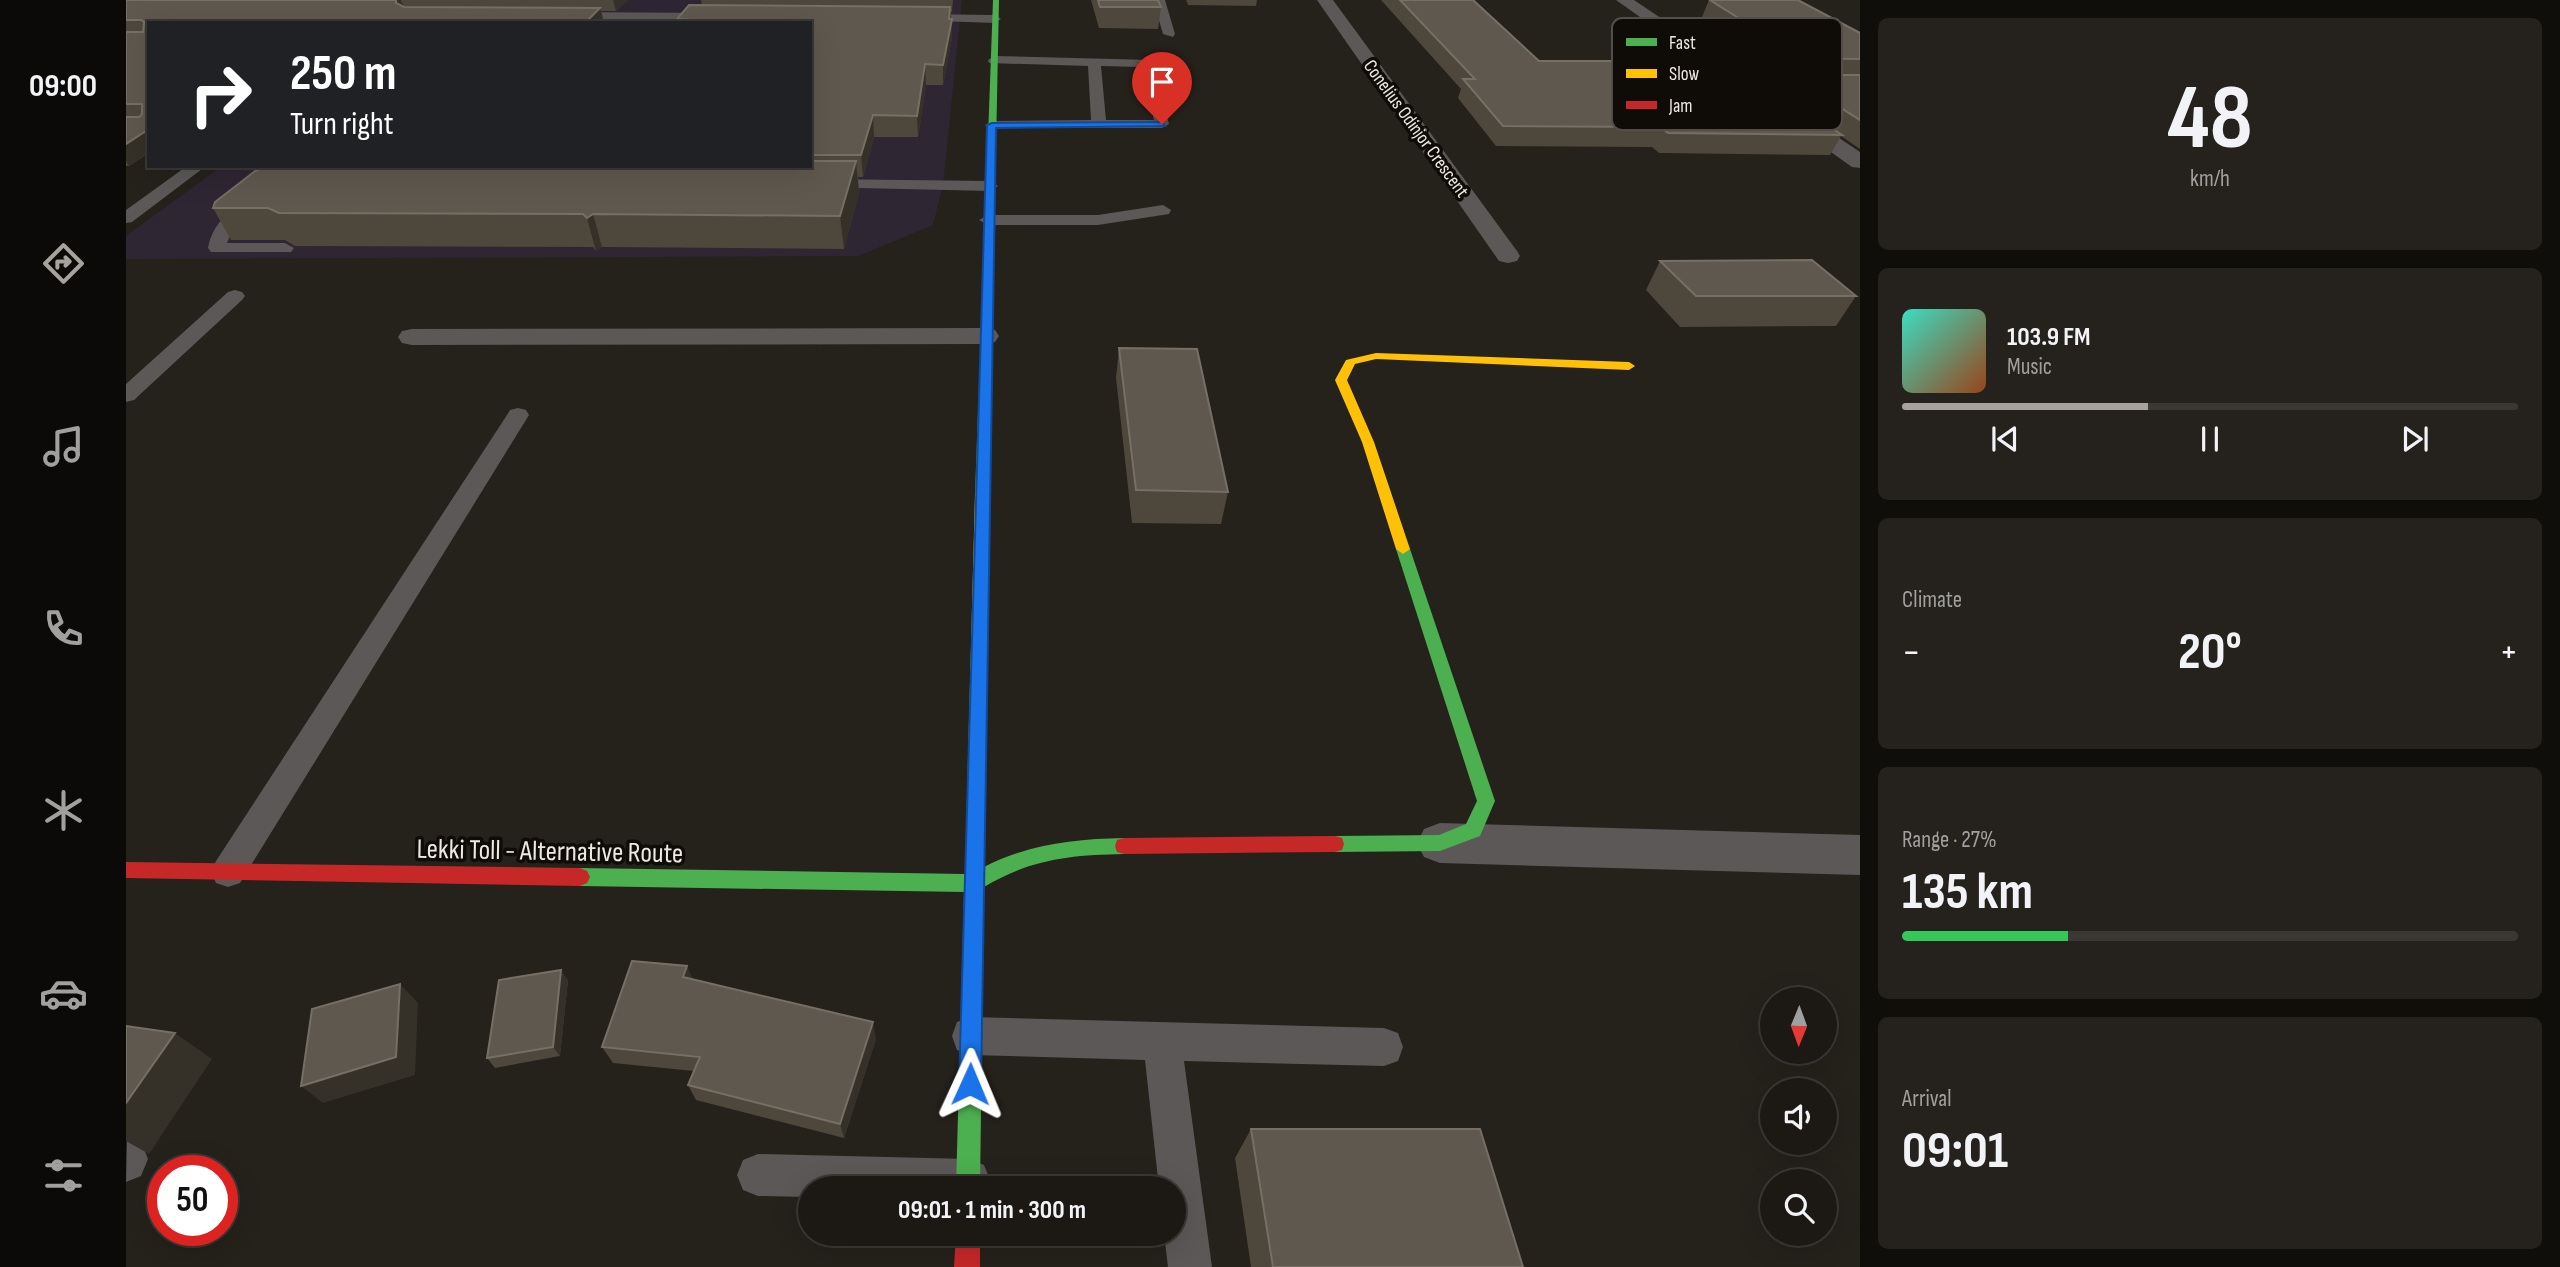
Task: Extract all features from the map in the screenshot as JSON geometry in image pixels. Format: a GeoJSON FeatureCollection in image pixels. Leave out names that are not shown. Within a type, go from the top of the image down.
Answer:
{"type":"FeatureCollection","features":[{"type":"Feature","properties":{"kind":"main road"},"geometry":{"type":"LineString","coordinates":[[969,1176],[985,336],[996,0]]}},
{"type":"Feature","properties":{"kind":"main road"},"geometry":{"type":"LineString","coordinates":[[973,883],[1004,863],[1026,855],[1065,847],[1440,843],[1473,830],[1486,801],[1368,442],[1341,380],[1350,362],[1376,356],[1629,366]]}},
{"type":"Feature","properties":{"kind":"main road","name":"Lekki Toll - Alternative Route"},"geometry":{"type":"LineString","coordinates":[[126,870],[973,883]]}},
{"type":"Feature","properties":{"kind":"main road"},"geometry":{"type":"LineString","coordinates":[[967,1267],[968,1246]]}},
{"type":"Feature","properties":{"kind":"street","name":"Conelius Odinjor Crescent"},"geometry":{"type":"LineString","coordinates":[[1325,0],[1508,256]]}},
{"type":"Feature","properties":{"kind":"street"},"geometry":{"type":"LineString","coordinates":[[1625,0],[1652,18]]}},
{"type":"Feature","properties":{"kind":"street"},"geometry":{"type":"LineString","coordinates":[[1815,130],[1860,162]]}},
{"type":"Feature","properties":{"kind":"street"},"geometry":{"type":"LineString","coordinates":[[412,337],[985,336]]}},
{"type":"Feature","properties":{"kind":"street"},"geometry":{"type":"LineString","coordinates":[[1440,843],[1860,855]]}},
{"type":"Feature","properties":{"kind":"lane"},"geometry":{"type":"LineString","coordinates":[[1159,0],[1169,34]]}},
{"type":"Feature","properties":{"kind":"lane"},"geometry":{"type":"LineString","coordinates":[[550,16],[646,16],[669,20],[735,17]]}},
{"type":"Feature","properties":{"kind":"lane"},"geometry":{"type":"LineString","coordinates":[[636,21],[646,16]]}},
{"type":"Feature","properties":{"kind":"lane"},"geometry":{"type":"LineString","coordinates":[[906,18],[995,19]]}},
{"type":"Feature","properties":{"kind":"lane"},"geometry":{"type":"LineString","coordinates":[[992,125],[1162,124],[1147,62],[994,60]]}},
{"type":"Feature","properties":{"kind":"lane"},"geometry":{"type":"LineString","coordinates":[[1094,62],[1099,125]]}},
{"type":"Feature","properties":{"kind":"lane"},"geometry":{"type":"LineString","coordinates":[[126,218],[195,168]]}},
{"type":"Feature","properties":{"kind":"lane"},"geometry":{"type":"LineString","coordinates":[[804,184],[989,186]]}},
{"type":"Feature","properties":{"kind":"lane"},"geometry":{"type":"LineString","coordinates":[[272,194],[232,217],[218,236],[217,248],[285,248]]}},
{"type":"Feature","properties":{"kind":"lane"},"geometry":{"type":"LineString","coordinates":[[988,220],[1107,220],[1141,217],[1163,211]]}},
{"type":"Feature","properties":{"kind":"lane"},"geometry":{"type":"LineString","coordinates":[[126,395],[235,296]]}},
{"type":"Feature","properties":{"kind":"lane"},"geometry":{"type":"LineString","coordinates":[[228,872],[518,415]]}},
{"type":"Feature","properties":{"kind":"lane"},"geometry":{"type":"LineString","coordinates":[[971,1036],[1384,1047]]}},
{"type":"Feature","properties":{"kind":"lane"},"geometry":{"type":"LineString","coordinates":[[1162,1041],[1190,1267]]}},
{"type":"Feature","properties":{"kind":"lane"},"geometry":{"type":"LineString","coordinates":[[758,1175],[798,1177]]}},
{"type":"Feature","properties":{"kind":"shaded area"},"geometry":{"type":"Polygon","coordinates":[[[447,0],[962,0],[943,185],[933,225],[858,256],[126,259],[126,236],[219,168],[812,168],[812,21],[420,21],[447,0]]]}},
{"type":"Feature","properties":{"kind":"building"},"geometry":{"type":"Polygon","coordinates":[[[126,0],[396,0],[396,3],[404,7],[600,8],[587,21],[147,21],[147,130],[126,144],[126,117],[139,117],[142,114],[142,104],[126,104],[126,32],[143,32],[144,22],[126,20],[126,0]]]}},
{"type":"Feature","properties":{"kind":"building"},"geometry":{"type":"Polygon","coordinates":[[[1098,0],[1158,0],[1161,7],[1100,7],[1098,0]]]}},
{"type":"Feature","properties":{"kind":"building"},"geometry":{"type":"Polygon","coordinates":[[[1400,0],[1473,0],[1539,61],[1612,61],[1612,127],[1503,126],[1463,79],[1475,79],[1400,0]]]}},
{"type":"Feature","properties":{"kind":"building"},"geometry":{"type":"Polygon","coordinates":[[[1710,0],[1798,0],[1832,18],[1738,18],[1710,0]]]}},
{"type":"Feature","properties":{"kind":"building"},"geometry":{"type":"Polygon","coordinates":[[[689,5],[950,7],[949,19],[952,19],[943,65],[925,64],[917,116],[873,115],[861,155],[812,155],[812,21],[677,19],[689,5]]]}},
{"type":"Feature","properties":{"kind":"building"},"geometry":{"type":"Polygon","coordinates":[[[1842,23],[1860,33],[1860,59],[1842,59],[1842,23]]]}},
{"type":"Feature","properties":{"kind":"building"},"geometry":{"type":"Polygon","coordinates":[[[1842,75],[1860,75],[1860,120],[1842,109],[1842,75]]]}},
{"type":"Feature","properties":{"kind":"building"},"geometry":{"type":"Polygon","coordinates":[[[1664,130],[1835,130],[1842,135],[1668,133],[1664,130]]]}},
{"type":"Feature","properties":{"kind":"building"},"geometry":{"type":"Polygon","coordinates":[[[812,161],[856,161],[840,216],[593,214],[587,218],[583,214],[279,213],[268,208],[213,208],[215,202],[262,168],[812,168],[812,161]]]}},
{"type":"Feature","properties":{"kind":"building"},"geometry":{"type":"Polygon","coordinates":[[[1812,260],[1856,296],[1696,296],[1660,261],[1812,260]]]}},
{"type":"Feature","properties":{"kind":"building"},"geometry":{"type":"Polygon","coordinates":[[[1119,348],[1197,349],[1228,492],[1136,490],[1119,348]]]}},
{"type":"Feature","properties":{"kind":"building"},"geometry":{"type":"Polygon","coordinates":[[[632,961],[687,966],[683,977],[873,1022],[840,1124],[688,1085],[700,1057],[602,1047],[632,961]]]}},
{"type":"Feature","properties":{"kind":"building"},"geometry":{"type":"Polygon","coordinates":[[[561,970],[553,1047],[487,1058],[499,980],[561,970]]]}},
{"type":"Feature","properties":{"kind":"building"},"geometry":{"type":"Polygon","coordinates":[[[400,984],[396,1057],[301,1086],[312,1009],[400,984]]]}},
{"type":"Feature","properties":{"kind":"building"},"geometry":{"type":"Polygon","coordinates":[[[126,1026],[175,1033],[126,1103],[126,1026]]]}},
{"type":"Feature","properties":{"kind":"building"},"geometry":{"type":"Polygon","coordinates":[[[1251,1129],[1480,1129],[1523,1267],[1273,1267],[1251,1129]]]}},
{"type":"Feature","properties":{"kind":"traffic: fast"},"geometry":{"type":"LineString","coordinates":[[982,494],[996,0]]}},
{"type":"Feature","properties":{"kind":"traffic: fast"},"geometry":{"type":"LineString","coordinates":[[1335,844],[1440,843],[1473,830],[1486,801],[1403,549]]}},
{"type":"Feature","properties":{"kind":"traffic: fast"},"geometry":{"type":"LineString","coordinates":[[968,1176],[975,834]]}},
{"type":"Feature","properties":{"kind":"traffic: fast"},"geometry":{"type":"LineString","coordinates":[[580,877],[973,883],[1011,863],[1046,852],[1082,847],[1124,846]]}},
{"type":"Feature","properties":{"kind":"traffic: slow"},"geometry":{"type":"LineString","coordinates":[[1403,549],[1368,442],[1341,380],[1350,362],[1376,356],[1629,366]]}},
{"type":"Feature","properties":{"kind":"traffic: slow"},"geometry":{"type":"LineString","coordinates":[[975,834],[982,494]]}},
{"type":"Feature","properties":{"kind":"traffic: jam"},"geometry":{"type":"LineString","coordinates":[[1124,846],[1335,844]]}},
{"type":"Feature","properties":{"kind":"traffic: jam"},"geometry":{"type":"LineString","coordinates":[[126,870],[580,877]]}},
{"type":"Feature","properties":{"kind":"traffic: jam"},"geometry":{"type":"LineString","coordinates":[[967,1267],[968,1246]]}},
{"type":"Feature","properties":{"kind":"route"},"geometry":{"type":"LineString","coordinates":[[970,1084],[986,270],[992,125],[1162,124]]}}]}
